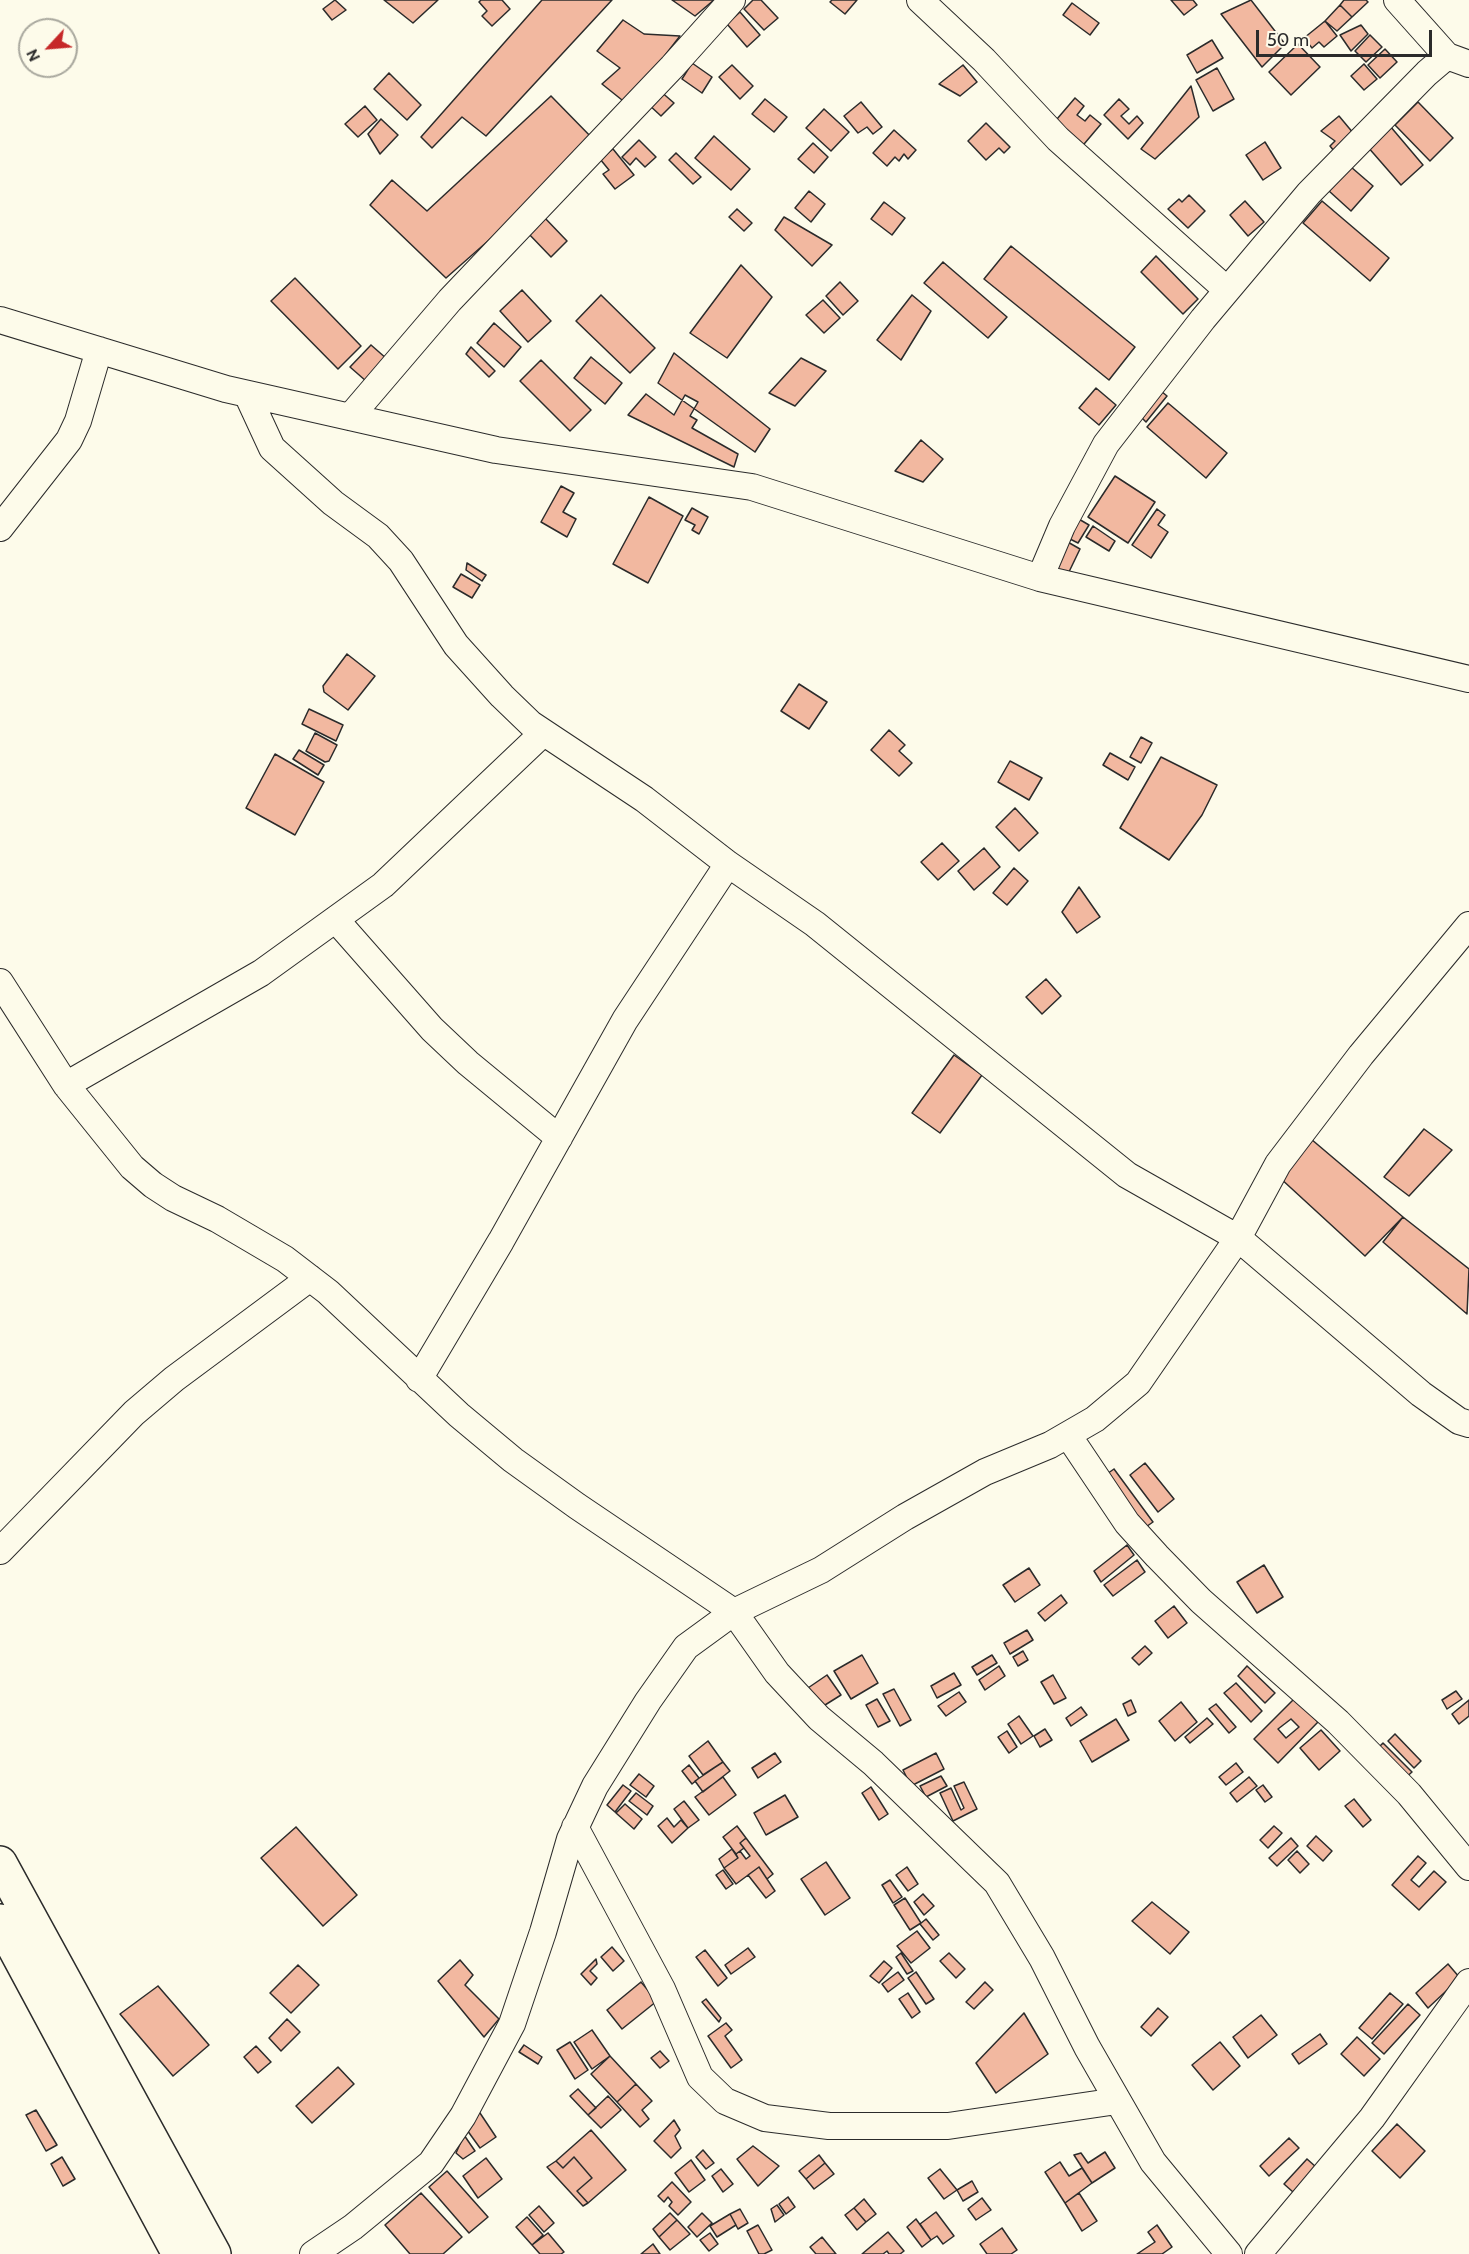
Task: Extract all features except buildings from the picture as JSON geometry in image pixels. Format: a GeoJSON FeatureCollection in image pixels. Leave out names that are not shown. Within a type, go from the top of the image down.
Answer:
{"type":"FeatureCollection","features":[{"type":"Feature","properties":{"kind":"main road"},"geometry":{"type":"LineString","coordinates":[[0,1863],[214,2254]]}},
{"type":"Feature","properties":{"kind":"main road"},"geometry":{"type":"LineString","coordinates":[[0,1921],[178,2254]]}},
{"type":"Feature","properties":{"kind":"street"},"geometry":{"type":"LineString","coordinates":[[350,417],[450,300],[672,67],[732,0]]}},
{"type":"Feature","properties":{"kind":"street"},"geometry":{"type":"LineString","coordinates":[[920,0],[984,60],[1058,139],[1227,290]]}},
{"type":"Feature","properties":{"kind":"street"},"geometry":{"type":"LineString","coordinates":[[1040,578],[1062,526],[1106,444],[1227,290],[1309,193],[1427,73],[1458,60],[1397,0]]}},
{"type":"Feature","properties":{"kind":"street"},"geometry":{"type":"LineString","coordinates":[[0,320],[247,394],[496,450],[752,487],[1040,578],[1469,679]]}},
{"type":"Feature","properties":{"kind":"street"},"geometry":{"type":"LineString","coordinates":[[0,528],[69,440],[78,422],[99,350]]}},
{"type":"Feature","properties":{"kind":"street"},"geometry":{"type":"LineString","coordinates":[[247,394],[272,448],[333,503],[378,536],[401,561],[456,645],[501,696],[543,732],[644,799],[728,864],[815,924],[1127,1175],[1238,1238],[1420,1394],[1459,1420],[1469,1424]]}},
{"type":"Feature","properties":{"kind":"street"},"geometry":{"type":"LineString","coordinates":[[66,1085],[261,973],[336,920],[383,885],[543,732]]}},
{"type":"Feature","properties":{"kind":"street"},"geometry":{"type":"LineString","coordinates":[[419,1379],[625,1020],[728,864]]}},
{"type":"Feature","properties":{"kind":"street"},"geometry":{"type":"LineString","coordinates":[[336,920],[432,1029],[468,1064],[559,1138]]}},
{"type":"Feature","properties":{"kind":"street"},"geometry":{"type":"LineString","coordinates":[[313,2254],[353,2227],[431,2163],[463,2116],[512,2024],[575,1827],[595,1786],[648,1701],[686,1647],[734,1612],[821,1570],[905,1517],[985,1472],[1068,1435],[1095,1419],[1138,1383],[1238,1238],[1278,1164],[1361,1055],[1469,925]]}},
{"type":"Feature","properties":{"kind":"street"},"geometry":{"type":"LineString","coordinates":[[4,998],[66,1085],[132,1167],[153,1185],[217,1219],[285,1260],[310,1278],[372,1331],[419,1379],[513,1460],[734,1612],[777,1673],[819,1718],[873,1763],[997,1882],[1042,1958],[1087,2048],[1153,2162],[1222,2252]]}},
{"type":"Feature","properties":{"kind":"street"},"geometry":{"type":"LineString","coordinates":[[0,1551],[142,1406],[174,1378],[310,1278]]}},
{"type":"Feature","properties":{"kind":"street"},"geometry":{"type":"LineString","coordinates":[[1068,1435],[1127,1523],[1157,1556],[1201,1601],[1338,1722],[1409,1794],[1469,1867]]}},
{"type":"Feature","properties":{"kind":"street"},"geometry":{"type":"LineString","coordinates":[[575,1827],[662,1989],[700,2077],[725,2101],[765,2118],[829,2126],[948,2126],[1118,2101]]}},
{"type":"Feature","properties":{"kind":"street"},"geometry":{"type":"LineString","coordinates":[[1258,2254],[1372,2118],[1469,1982]]}}]}
